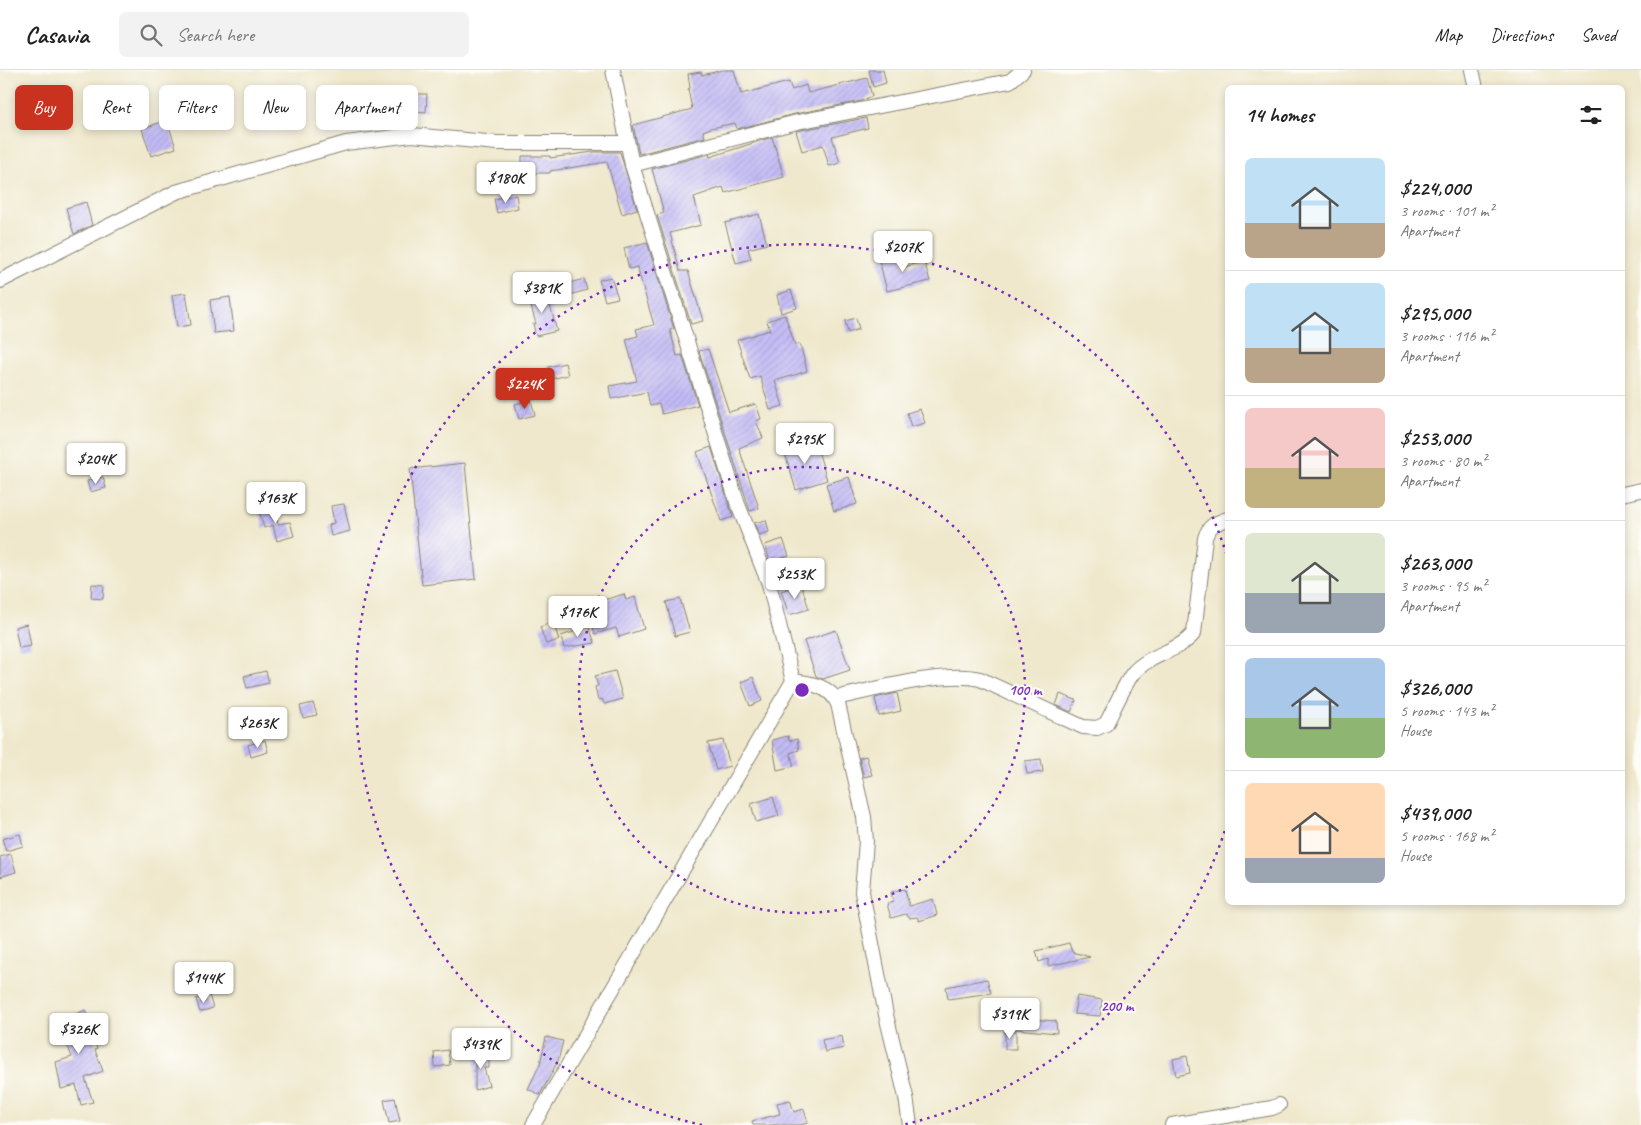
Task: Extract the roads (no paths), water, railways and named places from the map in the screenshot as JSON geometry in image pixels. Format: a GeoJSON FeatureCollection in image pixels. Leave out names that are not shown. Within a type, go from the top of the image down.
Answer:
{"type":"FeatureCollection","features":[{"type":"Feature","properties":{"kind":"street"},"geometry":{"type":"LineString","coordinates":[[533,1125],[793,681],[769,584],[737,502],[632,165],[626,143],[613,70]]}},
{"type":"Feature","properties":{"kind":"street"},"geometry":{"type":"LineString","coordinates":[[632,165],[797,122],[1010,81],[1023,70]]}},
{"type":"Feature","properties":{"kind":"street"},"geometry":{"type":"LineString","coordinates":[[1472,70],[1475,85]]}},
{"type":"Feature","properties":{"kind":"street"},"geometry":{"type":"LineString","coordinates":[[0,281],[176,192],[346,143],[412,134],[497,142],[626,143]]}},
{"type":"Feature","properties":{"kind":"street"},"geometry":{"type":"LineString","coordinates":[[1625,493],[1641,490]]}},
{"type":"Feature","properties":{"kind":"street"},"geometry":{"type":"LineString","coordinates":[[836,698],[898,684],[968,676],[980,679],[1083,727],[1097,728],[1106,724],[1133,673],[1154,658],[1187,641],[1194,633],[1205,538],[1208,529],[1214,523],[1225,520]]}},
{"type":"Feature","properties":{"kind":"street"},"geometry":{"type":"LineString","coordinates":[[793,681],[816,684],[836,698],[864,817],[866,841],[862,892],[886,1015],[906,1097],[910,1125]]}},
{"type":"Feature","properties":{"kind":"street"},"geometry":{"type":"LineString","coordinates":[[1172,1125],[1272,1108],[1279,1105]]}}]}
